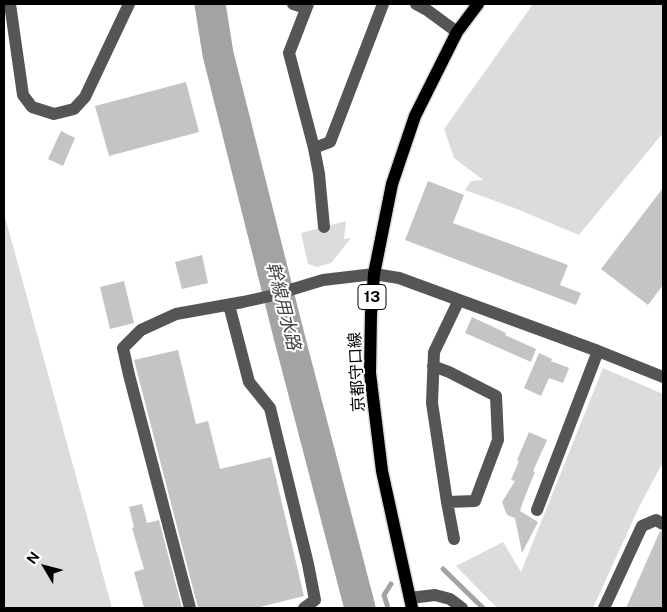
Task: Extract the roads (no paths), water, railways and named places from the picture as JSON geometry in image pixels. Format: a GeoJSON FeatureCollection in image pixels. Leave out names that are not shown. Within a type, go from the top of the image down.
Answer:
{"type":"FeatureCollection","features":[{"type":"Feature","properties":{"kind":"main road","name":"京都守口線"},"geometry":{"type":"LineString","coordinates":[[411,603],[382,471],[370,373],[374,274],[392,184],[415,116],[457,32],[478,4]]}},
{"type":"Feature","properties":{"kind":"street"},"geometry":{"type":"LineString","coordinates":[[10,4],[23,95],[32,107],[54,114],[74,109],[85,98],[129,4]]}},
{"type":"Feature","properties":{"kind":"street"},"geometry":{"type":"LineString","coordinates":[[293,4],[307,6],[289,53],[314,148],[319,174],[324,227]]}},
{"type":"Feature","properties":{"kind":"street"},"geometry":{"type":"LineString","coordinates":[[314,148],[330,142],[383,4]]}},
{"type":"Feature","properties":{"kind":"street"},"geometry":{"type":"LineString","coordinates":[[416,4],[457,32]]}},
{"type":"Feature","properties":{"kind":"street"},"geometry":{"type":"LineString","coordinates":[[190,608],[124,348],[141,330],[176,314],[270,296],[323,280],[374,274],[399,278],[663,377]]}},
{"type":"Feature","properties":{"kind":"street"},"geometry":{"type":"LineString","coordinates":[[454,538],[432,403],[434,352],[458,300]]}},
{"type":"Feature","properties":{"kind":"street"},"geometry":{"type":"LineString","coordinates":[[229,305],[249,382],[270,408],[315,600],[304,608]]}},
{"type":"Feature","properties":{"kind":"street"},"geometry":{"type":"LineString","coordinates":[[537,510],[598,352]]}},
{"type":"Feature","properties":{"kind":"street"},"geometry":{"type":"LineString","coordinates":[[433,366],[496,396],[498,440],[475,501],[447,502]]}},
{"type":"Feature","properties":{"kind":"street"},"geometry":{"type":"LineString","coordinates":[[604,608],[642,526],[656,520],[663,524]]}},
{"type":"Feature","properties":{"kind":"street"},"geometry":{"type":"LineString","coordinates":[[411,603],[435,594],[450,599],[462,608]]}},
{"type":"Feature","properties":{"kind":"waterway","name":"幹線用水路"},"geometry":{"type":"LineString","coordinates":[[210,4],[218,54],[360,608]]}},
{"type":"Feature","properties":{"kind":"waterway"},"geometry":{"type":"LineString","coordinates":[[443,569],[483,608]]}},
{"type":"Feature","properties":{"kind":"waterway"},"geometry":{"type":"LineString","coordinates":[[388,608],[384,595],[391,584]]}}]}
